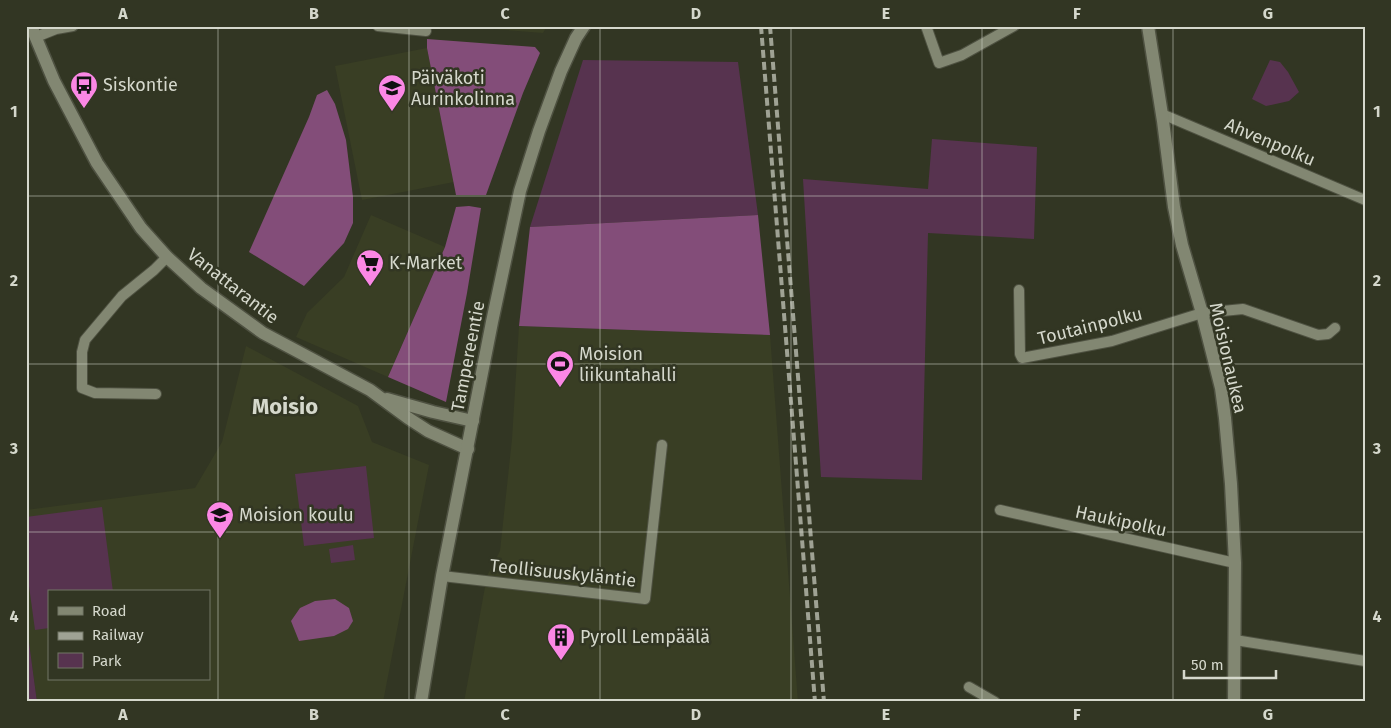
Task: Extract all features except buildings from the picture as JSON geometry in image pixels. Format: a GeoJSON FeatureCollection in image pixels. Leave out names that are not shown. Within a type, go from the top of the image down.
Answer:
{"type":"FeatureCollection","features":[{"type":"Feature","properties":{"kind":"street"},"geometry":{"type":"LineString","coordinates":[[34,31],[73,26]]}},
{"type":"Feature","properties":{"kind":"street"},"geometry":{"type":"LineString","coordinates":[[378,26],[426,31]]}},
{"type":"Feature","properties":{"kind":"street","name":"Tampereentie"},"geometry":{"type":"LineString","coordinates":[[421,702],[442,576],[520,191],[561,71],[576,38],[584,26]]}},
{"type":"Feature","properties":{"kind":"street"},"geometry":{"type":"LineString","coordinates":[[926,26],[939,63],[962,55],[1014,26]]}},
{"type":"Feature","properties":{"kind":"street","name":"Moisionaukea"},"geometry":{"type":"LineString","coordinates":[[1148,26],[1176,216],[1182,245],[1221,388],[1224,408],[1231,484],[1235,563],[1234,702]]}},
{"type":"Feature","properties":{"kind":"street","name":"Vanattarantie"},"geometry":{"type":"LineString","coordinates":[[34,31],[54,81],[97,163],[141,228],[167,257],[201,288],[262,333],[370,390],[428,431],[468,449]]}},
{"type":"Feature","properties":{"kind":"street","name":"Ahvenpolku"},"geometry":{"type":"LineString","coordinates":[[1162,114],[1365,200]]}},
{"type":"Feature","properties":{"kind":"street"},"geometry":{"type":"LineString","coordinates":[[156,394],[95,393],[82,388],[82,352],[85,340],[122,296],[167,257]]}},
{"type":"Feature","properties":{"kind":"street","name":"Toutainpolku"},"geometry":{"type":"LineString","coordinates":[[1019,290],[1020,354],[1022,358],[1112,340],[1202,313]]}},
{"type":"Feature","properties":{"kind":"street"},"geometry":{"type":"LineString","coordinates":[[1202,313],[1242,309],[1318,335],[1328,334],[1335,328]]}},
{"type":"Feature","properties":{"kind":"street","name":"Vanattarantie"},"geometry":{"type":"LineString","coordinates":[[382,398],[432,412],[473,420]]}},
{"type":"Feature","properties":{"kind":"street","name":"Teollisuuskyläntie"},"geometry":{"type":"LineString","coordinates":[[442,576],[645,599],[662,445]]}},
{"type":"Feature","properties":{"kind":"street","name":"Haukipolku"},"geometry":{"type":"LineString","coordinates":[[1000,510],[1235,563]]}},
{"type":"Feature","properties":{"kind":"street"},"geometry":{"type":"LineString","coordinates":[[1235,640],[1365,661]]}},
{"type":"Feature","properties":{"kind":"street"},"geometry":{"type":"LineString","coordinates":[[969,687],[995,702]]}},
{"type":"Feature","properties":{"kind":"shaded area"},"geometry":{"type":"Polygon","coordinates":[[[456,26],[547,26],[543,33],[456,26]]]}},
{"type":"Feature","properties":{"kind":"shaded area"},"geometry":{"type":"Polygon","coordinates":[[[427,39],[535,47],[540,53],[523,93],[486,195],[456,195],[427,48],[427,39]]]}},
{"type":"Feature","properties":{"kind":"shaded area","name":"Päiväkoti Aurinkolinna"},"geometry":{"type":"Polygon","coordinates":[[[427,48],[454,182],[362,200],[335,66],[427,48]]]}},
{"type":"Feature","properties":{"kind":"shaded area"},"geometry":{"type":"Polygon","coordinates":[[[327,90],[335,104],[346,140],[353,197],[353,223],[344,243],[304,286],[249,252],[317,95],[327,90]]]}},
{"type":"Feature","properties":{"kind":"shaded area"},"geometry":{"type":"Polygon","coordinates":[[[469,206],[481,208],[446,402],[388,377],[445,247],[456,207],[469,206]]]}},
{"type":"Feature","properties":{"kind":"shaded area"},"geometry":{"type":"Polygon","coordinates":[[[371,215],[445,247],[388,377],[296,337],[307,313],[344,277],[371,215]]]}},
{"type":"Feature","properties":{"kind":"shaded area"},"geometry":{"type":"Polygon","coordinates":[[[758,215],[770,335],[519,326],[530,227],[758,215]]]}},
{"type":"Feature","properties":{"kind":"shaded area"},"geometry":{"type":"Polygon","coordinates":[[[519,326],[770,335],[798,702],[464,702],[487,576],[500,551],[512,439],[519,326]]]}},
{"type":"Feature","properties":{"kind":"shaded area","name":"Moision koulu"},"geometry":{"type":"Polygon","coordinates":[[[246,346],[358,406],[372,442],[429,465],[383,702],[37,702],[26,620],[26,510],[195,488],[222,442],[246,346]]]}},
{"type":"Feature","properties":{"kind":"shaded area"},"geometry":{"type":"Polygon","coordinates":[[[335,599],[349,608],[353,621],[348,629],[334,636],[299,641],[291,621],[300,608],[315,601],[335,599]]]}},
{"type":"Feature","properties":{"kind":"green space"},"geometry":{"type":"Polygon","coordinates":[[[583,60],[738,62],[758,215],[530,227],[583,60]]]}},
{"type":"Feature","properties":{"kind":"green space"},"geometry":{"type":"Polygon","coordinates":[[[1270,60],[1280,62],[1299,92],[1289,101],[1266,106],[1252,99],[1270,60]]]}},
{"type":"Feature","properties":{"kind":"green space"},"geometry":{"type":"Polygon","coordinates":[[[932,139],[1037,147],[1034,239],[928,233],[922,480],[821,477],[803,179],[928,189],[932,139]]]}},
{"type":"Feature","properties":{"kind":"green space"},"geometry":{"type":"Polygon","coordinates":[[[366,466],[374,538],[304,546],[295,474],[366,466]]]}},
{"type":"Feature","properties":{"kind":"green space"},"geometry":{"type":"Polygon","coordinates":[[[102,507],[113,590],[48,590],[48,628],[35,630],[26,564],[26,517],[102,507]]]}},
{"type":"Feature","properties":{"kind":"green space"},"geometry":{"type":"Polygon","coordinates":[[[353,545],[355,560],[331,563],[329,549],[353,545]]]}},
{"type":"Feature","properties":{"kind":"green space"},"geometry":{"type":"Polygon","coordinates":[[[26,620],[37,702],[26,702],[26,620]]]}},
{"type":"Feature","properties":{"kind":"railway"},"geometry":{"type":"LineString","coordinates":[[761,26],[815,702]]}},
{"type":"Feature","properties":{"kind":"railway"},"geometry":{"type":"LineString","coordinates":[[770,26],[824,702]]}},
{"type":"Feature","properties":{"kind":"place","name":"Siskontie"},"geometry":{"type":"Point","coordinates":[84,109]}},
{"type":"Feature","properties":{"kind":"place","name":"Päiväkoti Aurinkolinna"},"geometry":{"type":"Point","coordinates":[392,112]}},
{"type":"Feature","properties":{"kind":"place","name":"K-Market"},"geometry":{"type":"Point","coordinates":[370,287]}},
{"type":"Feature","properties":{"kind":"place","name":"Moision liikuntahalli"},"geometry":{"type":"Point","coordinates":[560,388]}},
{"type":"Feature","properties":{"kind":"place","name":"Moision koulu"},"geometry":{"type":"Point","coordinates":[220,539]}},
{"type":"Feature","properties":{"kind":"place","name":"Pyroll Lempäälä"},"geometry":{"type":"Point","coordinates":[561,661]}},
{"type":"Feature","properties":{"kind":"district","name":"Moisio"},"geometry":{"type":"Point","coordinates":[285,406]}}]}
